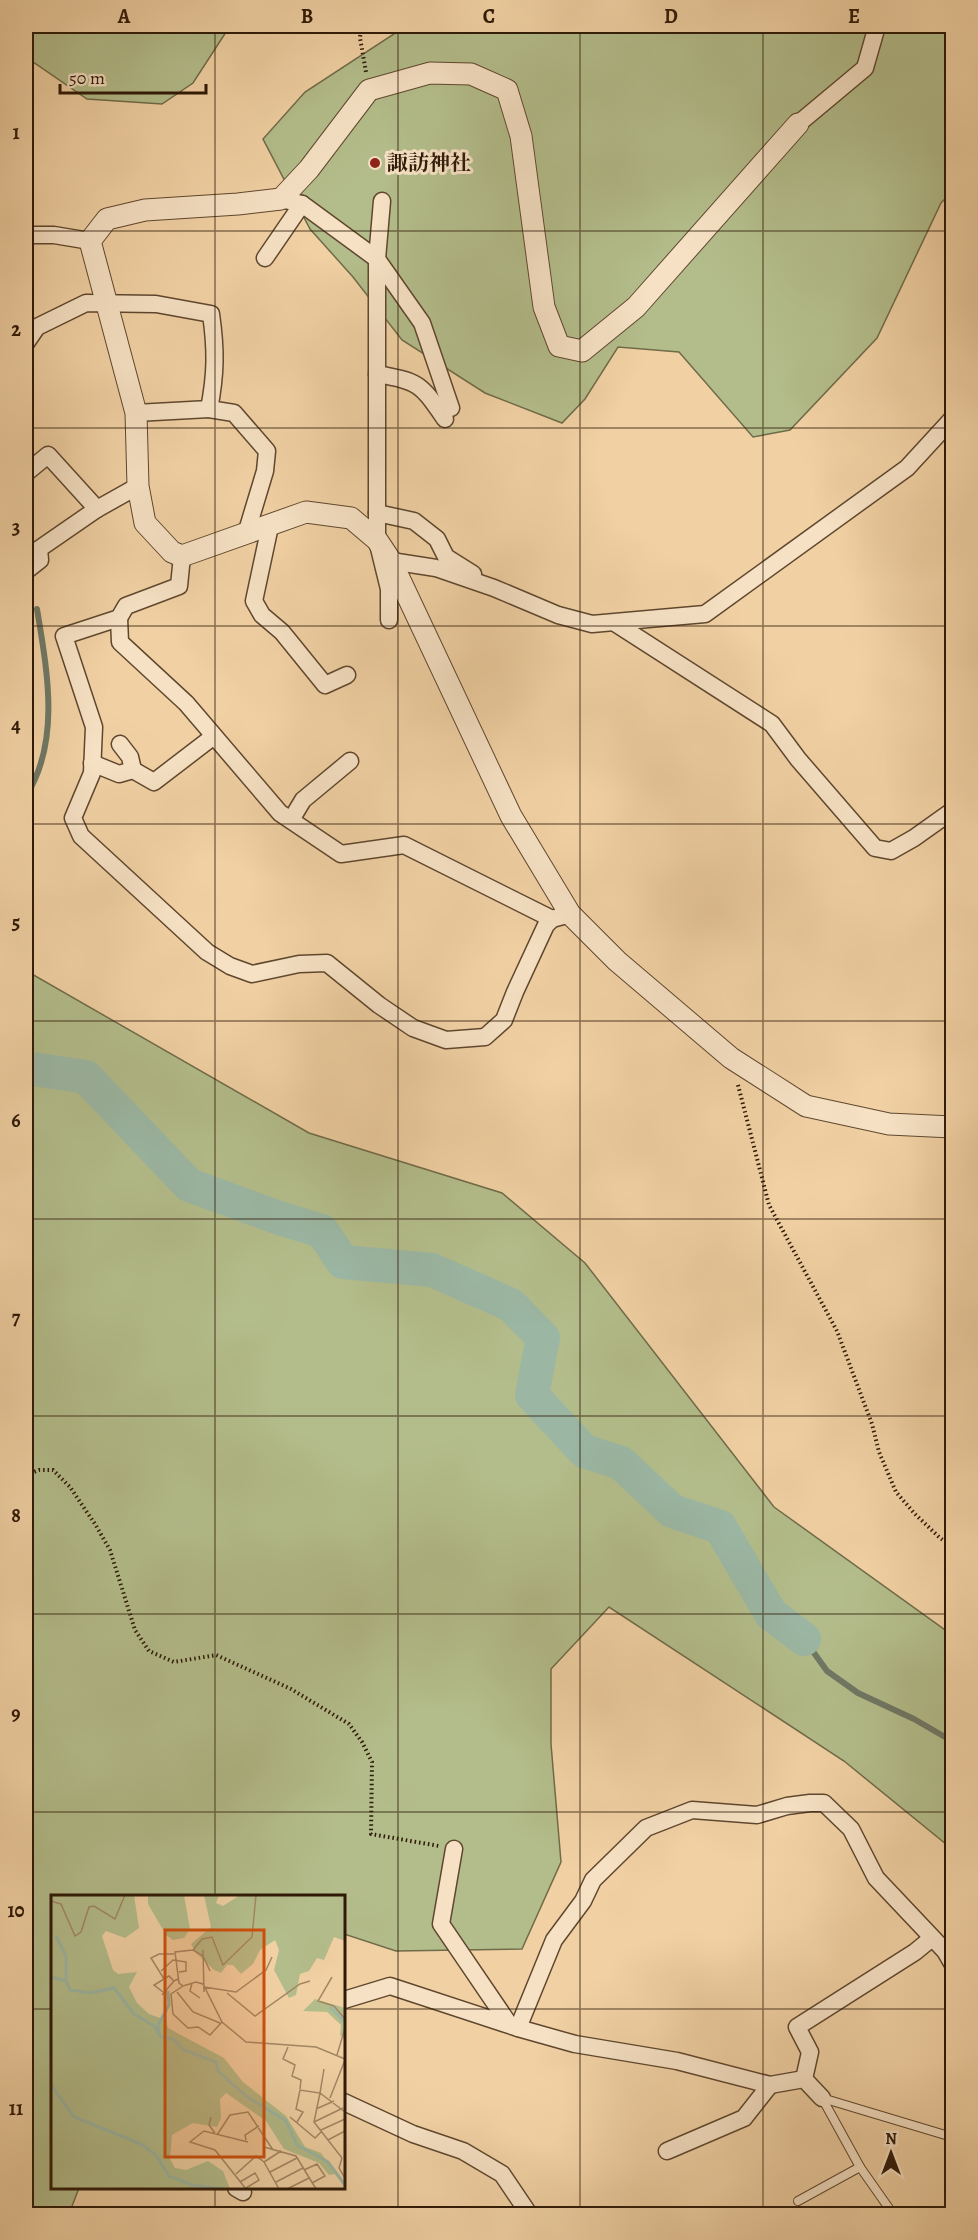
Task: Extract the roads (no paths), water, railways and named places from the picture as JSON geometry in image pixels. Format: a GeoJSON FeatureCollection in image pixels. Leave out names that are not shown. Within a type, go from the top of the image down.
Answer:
{"type":"FeatureCollection","features":[{"type":"Feature","properties":{"kind":"street"},"geometry":{"type":"LineString","coordinates":[[281,199],[309,169],[369,90],[430,73],[471,74],[507,90],[521,136],[544,307],[559,346],[582,351],[636,307],[798,124],[865,68],[877,26]]}},
{"type":"Feature","properties":{"kind":"street"},"geometry":{"type":"LineString","coordinates":[[90,241],[107,219],[145,210],[281,199],[302,204],[377,259],[422,323],[448,413],[426,391],[410,380],[377,374]]}},
{"type":"Feature","properties":{"kind":"street"},"geometry":{"type":"LineString","coordinates":[[382,201],[377,259],[377,540],[389,589],[389,620]]}},
{"type":"Feature","properties":{"kind":"street"},"geometry":{"type":"LineString","coordinates":[[265,258],[302,204]]}},
{"type":"Feature","properties":{"kind":"street"},"geometry":{"type":"LineString","coordinates":[[26,235],[54,235],[90,241]]}},
{"type":"Feature","properties":{"kind":"street"},"geometry":{"type":"LineString","coordinates":[[90,241],[136,413],[138,486],[145,523],[172,552],[182,556],[306,512],[351,518],[377,540],[391,561],[511,816],[561,916]]}},
{"type":"Feature","properties":{"kind":"street"},"geometry":{"type":"LineString","coordinates":[[26,344],[37,327],[86,303],[156,304],[211,314],[216,351],[215,380],[209,409]]}},
{"type":"Feature","properties":{"kind":"street"},"geometry":{"type":"LineString","coordinates":[[136,413],[209,409],[234,413],[267,451],[264,471],[246,534]]}},
{"type":"Feature","properties":{"kind":"street"},"geometry":{"type":"LineString","coordinates":[[391,561],[436,568],[494,588],[558,615],[592,624],[705,614],[907,468],[952,419]]}},
{"type":"Feature","properties":{"kind":"street"},"geometry":{"type":"LineString","coordinates":[[26,473],[48,455],[97,509]]}},
{"type":"Feature","properties":{"kind":"street"},"geometry":{"type":"LineString","coordinates":[[26,571],[40,560],[39,549],[97,509],[138,486]]}},
{"type":"Feature","properties":{"kind":"street"},"geometry":{"type":"LineString","coordinates":[[377,513],[414,521],[437,539],[446,556],[494,588]]}},
{"type":"Feature","properties":{"kind":"street"},"geometry":{"type":"LineString","coordinates":[[270,526],[254,601],[262,615],[282,632],[325,685],[347,675]]}},
{"type":"Feature","properties":{"kind":"street"},"geometry":{"type":"LineString","coordinates":[[182,556],[179,586],[126,606],[119,618],[120,642],[186,703],[280,813],[341,854],[404,845],[561,916],[731,1058],[806,1106],[889,1124],[952,1127]]}},
{"type":"Feature","properties":{"kind":"street"},"geometry":{"type":"LineString","coordinates":[[119,618],[64,636],[94,727],[92,773],[73,818],[81,836],[207,952],[231,966],[252,974],[299,964],[327,963],[379,1005],[413,1028],[446,1040],[485,1037],[504,1020],[546,926],[561,916]]}},
{"type":"Feature","properties":{"kind":"street"},"geometry":{"type":"LineString","coordinates":[[615,623],[772,724],[798,759],[875,848],[891,851],[952,812]]}},
{"type":"Feature","properties":{"kind":"street"},"geometry":{"type":"LineString","coordinates":[[92,763],[119,774],[133,770],[154,782],[214,736]]}},
{"type":"Feature","properties":{"kind":"street"},"geometry":{"type":"LineString","coordinates":[[120,744],[130,757],[133,770]]}},
{"type":"Feature","properties":{"kind":"street"},"geometry":{"type":"LineString","coordinates":[[291,820],[303,800],[350,760]]}},
{"type":"Feature","properties":{"kind":"street"},"geometry":{"type":"LineString","coordinates":[[514,2026],[554,1940],[583,1901],[593,1880],[646,1828],[692,1810],[757,1815],[788,1806],[824,1803],[851,1829],[876,1878],[952,1963]]}},
{"type":"Feature","properties":{"kind":"street"},"geometry":{"type":"LineString","coordinates":[[454,1849],[441,1924],[514,2026]]}},
{"type":"Feature","properties":{"kind":"street"},"geometry":{"type":"LineString","coordinates":[[804,2079],[810,2052],[797,2027],[915,1952],[932,1938]]}},
{"type":"Feature","properties":{"kind":"street"},"geometry":{"type":"LineString","coordinates":[[345,2000],[390,1986],[575,2044],[677,2061],[770,2085],[804,2079]]}},
{"type":"Feature","properties":{"kind":"street"},"geometry":{"type":"LineString","coordinates":[[804,2079],[822,2098]]}},
{"type":"Feature","properties":{"kind":"street"},"geometry":{"type":"LineString","coordinates":[[667,2151],[744,2118],[770,2085]]}},
{"type":"Feature","properties":{"kind":"street"},"geometry":{"type":"LineString","coordinates":[[345,2102],[413,2134],[463,2151],[502,2174],[529,2214]]}},
{"type":"Feature","properties":{"kind":"lane"},"geometry":{"type":"LineString","coordinates":[[822,2098],[952,2137]]}},
{"type":"Feature","properties":{"kind":"lane"},"geometry":{"type":"LineString","coordinates":[[822,2098],[860,2167],[893,2214]]}},
{"type":"Feature","properties":{"kind":"lane"},"geometry":{"type":"LineString","coordinates":[[798,2201],[860,2167]]}},
{"type":"Feature","properties":{"kind":"waterway"},"geometry":{"type":"LineString","coordinates":[[26,796],[37,775],[44,752],[47,729],[47,680],[37,609]]}},
{"type":"Feature","properties":{"kind":"waterway"},"geometry":{"type":"LineString","coordinates":[[26,1068],[86,1077],[189,1185],[322,1231],[343,1262],[432,1270],[511,1305],[543,1338],[532,1395],[584,1451],[621,1463],[672,1511],[720,1527],[771,1614],[804,1639]]}},
{"type":"Feature","properties":{"kind":"waterway"},"geometry":{"type":"LineString","coordinates":[[804,1639],[827,1671],[858,1693],[914,1719],[952,1741]]}},
{"type":"Feature","properties":{"kind":"place","name":"諏訪神社"},"geometry":{"type":"Point","coordinates":[375,163]}}]}
